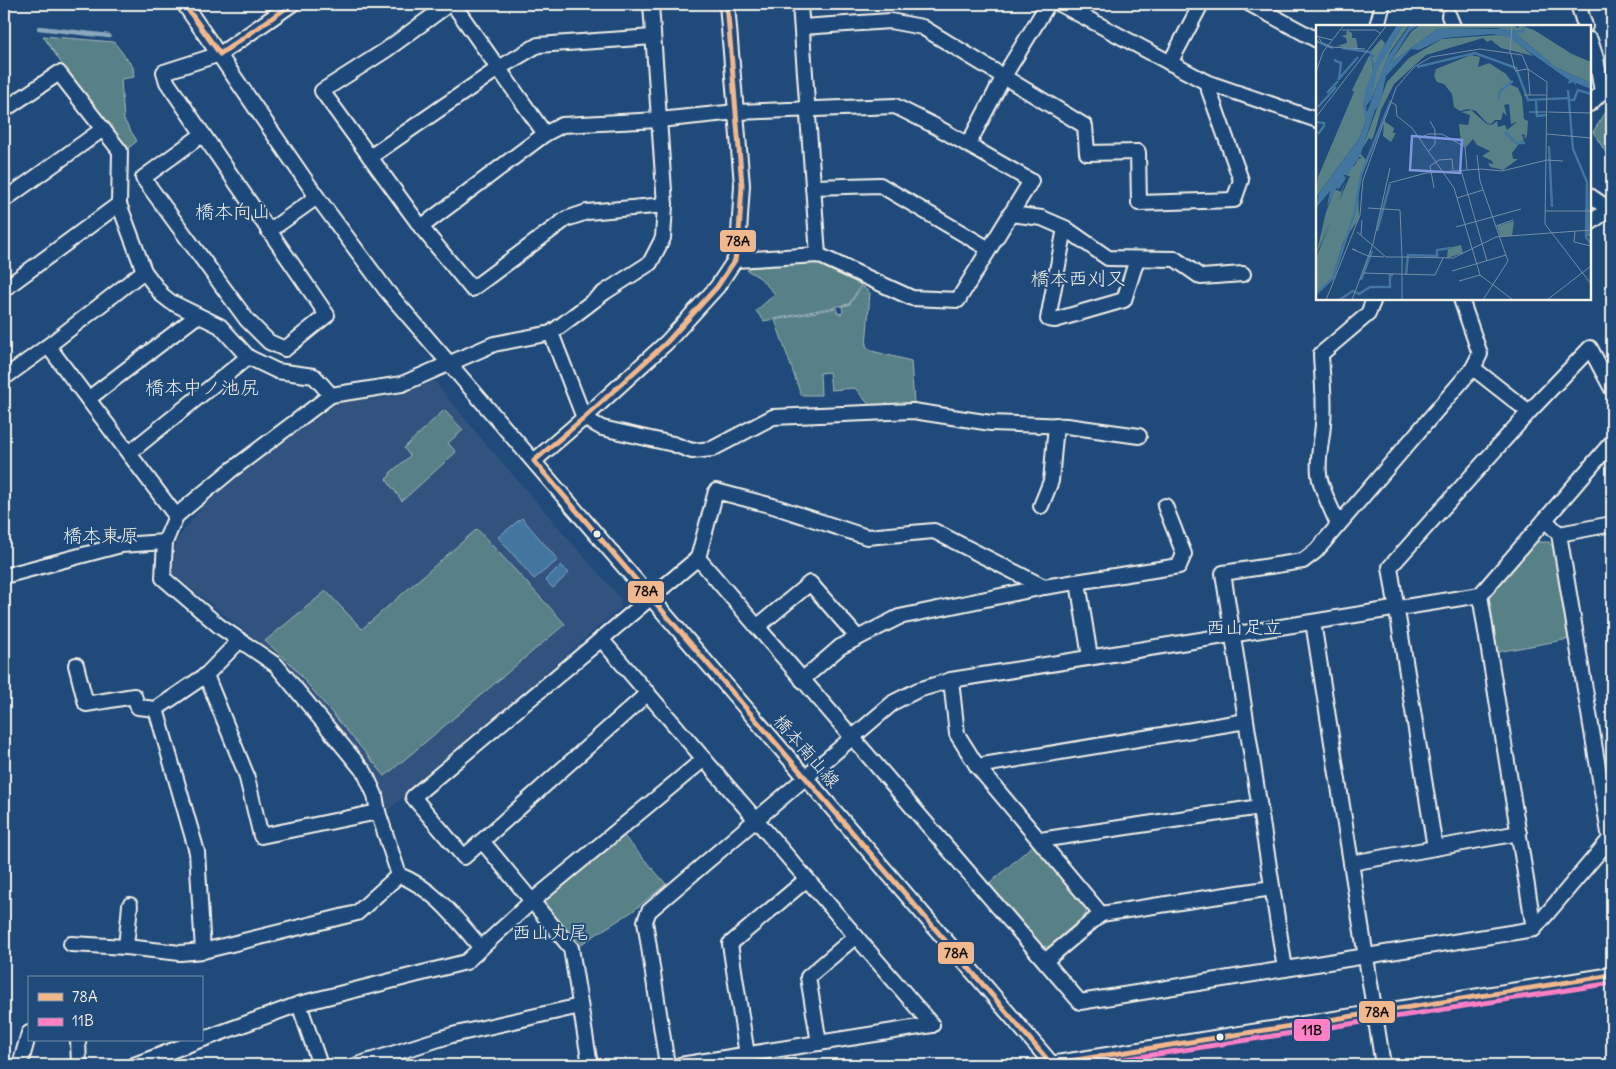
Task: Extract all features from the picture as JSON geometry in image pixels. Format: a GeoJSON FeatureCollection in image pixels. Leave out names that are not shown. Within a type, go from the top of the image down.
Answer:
{"type":"FeatureCollection","features":[{"type":"Feature","properties":{"kind":"street","name":"橋本南山線"},"geometry":{"type":"LineString","coordinates":[[184,4],[317,197],[386,290],[805,777],[1048,1065]]}},
{"type":"Feature","properties":{"kind":"street"},"geometry":{"type":"LineString","coordinates":[[203,134],[142,178],[247,320],[269,342],[285,349],[327,315],[269,230],[203,134],[167,82],[164,72],[220,54],[292,4]]}},
{"type":"Feature","properties":{"kind":"street"},"geometry":{"type":"LineString","coordinates":[[449,4],[386,50],[322,90],[421,227],[472,290],[566,219],[587,212],[665,205]]}},
{"type":"Feature","properties":{"kind":"street"},"geometry":{"type":"LineString","coordinates":[[453,4],[545,134]]}},
{"type":"Feature","properties":{"kind":"street"},"geometry":{"type":"LineString","coordinates":[[399,875],[378,812],[375,795],[364,773],[276,665],[219,626],[163,578],[164,542],[176,516],[230,471],[331,395],[402,384],[494,344],[551,333],[605,292],[650,263],[663,238],[665,205],[651,4]]}},
{"type":"Feature","properties":{"kind":"street"},"geometry":{"type":"LineString","coordinates":[[534,461],[667,342],[717,287],[735,260],[742,185],[727,4]]}},
{"type":"Feature","properties":{"kind":"street"},"geometry":{"type":"LineString","coordinates":[[800,4],[818,255]]}},
{"type":"Feature","properties":{"kind":"street"},"geometry":{"type":"LineString","coordinates":[[968,145],[1004,76],[1048,4]]}},
{"type":"Feature","properties":{"kind":"street"},"geometry":{"type":"LineString","coordinates":[[1060,4],[1206,82],[1316,120]]}},
{"type":"Feature","properties":{"kind":"street"},"geometry":{"type":"LineString","coordinates":[[1170,63],[1201,4]]}},
{"type":"Feature","properties":{"kind":"street"},"geometry":{"type":"LineString","coordinates":[[1250,4],[1316,39]]}},
{"type":"Feature","properties":{"kind":"street"},"geometry":{"type":"LineString","coordinates":[[1377,25],[1383,4]]}},
{"type":"Feature","properties":{"kind":"street"},"geometry":{"type":"LineString","coordinates":[[1578,4],[1585,25]]}},
{"type":"Feature","properties":{"kind":"street"},"geometry":{"type":"LineString","coordinates":[[802,27],[890,21],[922,27],[1085,126],[1087,153],[1138,152],[1139,203],[1234,200],[1241,180],[1206,82]]}},
{"type":"Feature","properties":{"kind":"street"},"geometry":{"type":"LineString","coordinates":[[370,157],[499,68],[538,45],[653,37]]}},
{"type":"Feature","properties":{"kind":"street"},"geometry":{"type":"LineString","coordinates":[[1591,43],[1596,58],[1602,92],[1591,103]]}},
{"type":"Feature","properties":{"kind":"street"},"geometry":{"type":"LineString","coordinates":[[4,110],[59,73],[120,151],[119,204],[144,271],[162,295],[197,316],[220,326],[248,357],[277,370],[314,376],[331,395]]}},
{"type":"Feature","properties":{"kind":"street"},"geometry":{"type":"LineString","coordinates":[[421,227],[545,134],[562,125],[659,120],[736,112],[896,106],[1030,181],[958,300],[912,298],[818,255],[735,260]]}},
{"type":"Feature","properties":{"kind":"street"},"geometry":{"type":"LineString","coordinates":[[4,200],[103,129]]}},
{"type":"Feature","properties":{"kind":"street"},"geometry":{"type":"LineString","coordinates":[[813,187],[880,185],[989,249]]}},
{"type":"Feature","properties":{"kind":"street"},"geometry":{"type":"LineString","coordinates":[[269,230],[317,197]]}},
{"type":"Feature","properties":{"kind":"street"},"geometry":{"type":"LineString","coordinates":[[1591,197],[1611,210],[1591,222]]}},
{"type":"Feature","properties":{"kind":"street"},"geometry":{"type":"LineString","coordinates":[[4,289],[119,204]]}},
{"type":"Feature","properties":{"kind":"street"},"geometry":{"type":"LineString","coordinates":[[1010,214],[1042,218],[1065,228],[1108,258],[1175,259],[1201,277],[1243,274]]}},
{"type":"Feature","properties":{"kind":"street"},"geometry":{"type":"LineString","coordinates":[[1065,228],[1048,319],[1055,320],[1124,300],[1137,259]]}},
{"type":"Feature","properties":{"kind":"street"},"geometry":{"type":"LineString","coordinates":[[4,375],[8,375],[48,346],[144,271]]}},
{"type":"Feature","properties":{"kind":"street"},"geometry":{"type":"LineString","coordinates":[[1338,525],[1319,476],[1318,457],[1323,425],[1324,395],[1321,354],[1368,314],[1374,300]]}},
{"type":"Feature","properties":{"kind":"street"},"geometry":{"type":"LineString","coordinates":[[1285,969],[1223,573],[1303,561],[1316,551],[1472,368],[1480,354],[1461,300]]}},
{"type":"Feature","properties":{"kind":"street"},"geometry":{"type":"LineString","coordinates":[[88,399],[197,316]]}},
{"type":"Feature","properties":{"kind":"street"},"geometry":{"type":"LineString","coordinates":[[551,333],[584,418],[602,428],[673,444],[692,451],[712,449],[773,417],[913,411],[992,423],[1056,425],[1139,436]]}},
{"type":"Feature","properties":{"kind":"street"},"geometry":{"type":"LineString","coordinates":[[48,346],[176,516]]}},
{"type":"Feature","properties":{"kind":"street"},"geometry":{"type":"LineString","coordinates":[[1435,848],[1390,567],[1529,412],[1590,348],[1612,389]]}},
{"type":"Feature","properties":{"kind":"street"},"geometry":{"type":"LineString","coordinates":[[129,453],[248,357]]}},
{"type":"Feature","properties":{"kind":"street"},"geometry":{"type":"LineString","coordinates":[[1472,368],[1529,412]]}},
{"type":"Feature","properties":{"kind":"street"},"geometry":{"type":"LineString","coordinates":[[1042,506],[1051,481],[1056,425]]}},
{"type":"Feature","properties":{"kind":"street"},"geometry":{"type":"LineString","coordinates":[[667,1065],[645,921],[650,911],[894,702],[918,690],[951,680],[1480,595],[1612,442]]}},
{"type":"Feature","properties":{"kind":"street"},"geometry":{"type":"LineString","coordinates":[[648,693],[464,857],[413,797],[698,558],[716,491],[773,506],[867,537],[934,531],[1044,587]]}},
{"type":"Feature","properties":{"kind":"street"},"geometry":{"type":"LineString","coordinates":[[802,680],[840,647],[899,617],[1044,587],[1179,566],[1184,554],[1165,506]]}},
{"type":"Feature","properties":{"kind":"street"},"geometry":{"type":"LineString","coordinates":[[698,558],[1080,1002],[1534,929],[1611,838],[1559,534],[1545,520]]}},
{"type":"Feature","properties":{"kind":"street"},"geometry":{"type":"LineString","coordinates":[[1559,534],[1612,524]]}},
{"type":"Feature","properties":{"kind":"street"},"geometry":{"type":"LineString","coordinates":[[4,576],[121,545],[164,542]]}},
{"type":"Feature","properties":{"kind":"street"},"geometry":{"type":"LineString","coordinates":[[1078,582],[1090,657]]}},
{"type":"Feature","properties":{"kind":"street"},"geometry":{"type":"LineString","coordinates":[[757,626],[810,583],[858,638]]}},
{"type":"Feature","properties":{"kind":"street"},"geometry":{"type":"LineString","coordinates":[[1480,595],[1534,929]]}},
{"type":"Feature","properties":{"kind":"street"},"geometry":{"type":"LineString","coordinates":[[1313,622],[1383,1065]]}},
{"type":"Feature","properties":{"kind":"street"},"geometry":{"type":"LineString","coordinates":[[601,639],[932,1025],[680,1065]]}},
{"type":"Feature","properties":{"kind":"street"},"geometry":{"type":"LineString","coordinates":[[76,666],[86,704],[134,696],[138,707],[156,709],[206,675],[240,640]]}},
{"type":"Feature","properties":{"kind":"street"},"geometry":{"type":"LineString","coordinates":[[206,675],[246,774],[262,836],[378,812]]}},
{"type":"Feature","properties":{"kind":"street"},"geometry":{"type":"LineString","coordinates":[[951,680],[957,734],[977,766],[1101,914]]}},
{"type":"Feature","properties":{"kind":"street"},"geometry":{"type":"LineString","coordinates":[[156,709],[197,852],[203,951]]}},
{"type":"Feature","properties":{"kind":"street"},"geometry":{"type":"LineString","coordinates":[[977,766],[1246,721]]}},
{"type":"Feature","properties":{"kind":"street"},"geometry":{"type":"LineString","coordinates":[[202,1040],[298,1004],[466,962],[531,902],[704,759]]}},
{"type":"Feature","properties":{"kind":"street"},"geometry":{"type":"LineString","coordinates":[[1040,840],[1260,808]]}},
{"type":"Feature","properties":{"kind":"street"},"geometry":{"type":"LineString","coordinates":[[1350,863],[1519,833]]}},
{"type":"Feature","properties":{"kind":"street"},"geometry":{"type":"LineString","coordinates":[[482,842],[571,948],[590,1065]]}},
{"type":"Feature","properties":{"kind":"street"},"geometry":{"type":"LineString","coordinates":[[71,944],[126,947],[180,953],[203,951],[357,913],[399,875]]}},
{"type":"Feature","properties":{"kind":"street"},"geometry":{"type":"LineString","coordinates":[[399,875],[415,881],[437,897],[481,948]]}},
{"type":"Feature","properties":{"kind":"street"},"geometry":{"type":"LineString","coordinates":[[747,1055],[730,944],[807,878]]}},
{"type":"Feature","properties":{"kind":"street"},"geometry":{"type":"LineString","coordinates":[[1045,961],[1101,914],[1272,888]]}},
{"type":"Feature","properties":{"kind":"street"},"geometry":{"type":"LineString","coordinates":[[126,947],[130,905]]}},
{"type":"Feature","properties":{"kind":"street"},"geometry":{"type":"LineString","coordinates":[[819,1043],[808,977],[856,936]]}},
{"type":"Feature","properties":{"kind":"street"},"geometry":{"type":"LineString","coordinates":[[1048,1065],[1612,975]]}},
{"type":"Feature","properties":{"kind":"street"},"geometry":{"type":"LineString","coordinates":[[298,1004],[320,1065]]}},
{"type":"Feature","properties":{"kind":"street"},"geometry":{"type":"LineString","coordinates":[[357,1065],[452,1034],[580,1006]]}},
{"type":"Feature","properties":{"kind":"street"},"geometry":{"type":"LineString","coordinates":[[20,1065],[28,1037]]}},
{"type":"Feature","properties":{"kind":"street"},"geometry":{"type":"LineString","coordinates":[[78,1042],[79,1065]]}},
{"type":"Feature","properties":{"kind":"street"},"geometry":{"type":"LineString","coordinates":[[134,1065],[196,1042]]}},
{"type":"Feature","properties":{"kind":"shaded area"},"geometry":{"type":"Polygon","coordinates":[[[427,382],[435,382],[480,437],[620,598],[621,607],[385,813],[382,790],[375,773],[288,665],[170,572],[176,541],[201,508],[250,467],[339,402],[404,394],[427,382]]]}},
{"type":"Feature","properties":{"kind":"shaded area"},"geometry":{"type":"Polygon","coordinates":[[[522,518],[558,560],[534,579],[498,537],[522,518]]]}},
{"type":"Feature","properties":{"kind":"shaded area"},"geometry":{"type":"Polygon","coordinates":[[[561,565],[569,573],[553,588],[545,580],[561,565]]]}},
{"type":"Feature","properties":{"kind":"green space"},"geometry":{"type":"Polygon","coordinates":[[[43,36],[114,42],[133,67],[134,77],[121,79],[124,120],[137,141],[126,150],[64,67],[43,36]]]}},
{"type":"Feature","properties":{"kind":"green space"},"geometry":{"type":"Polygon","coordinates":[[[1612,103],[1612,162],[1593,132],[1612,103]]]}},
{"type":"Feature","properties":{"kind":"green space"},"geometry":{"type":"Polygon","coordinates":[[[815,263],[861,285],[849,304],[764,321],[756,311],[775,294],[760,278],[747,270],[751,267],[815,263]]]}},
{"type":"Feature","properties":{"kind":"green space"},"geometry":{"type":"Polygon","coordinates":[[[862,286],[870,293],[866,346],[872,351],[911,361],[914,404],[871,407],[855,388],[831,390],[829,372],[820,373],[821,395],[801,395],[775,320],[836,308],[837,312],[841,314],[843,312],[842,306],[849,305],[862,286]]]}},
{"type":"Feature","properties":{"kind":"green space"},"geometry":{"type":"Polygon","coordinates":[[[444,410],[463,430],[448,443],[456,452],[402,501],[386,479],[390,476],[390,473],[410,456],[404,448],[444,410]]]}},
{"type":"Feature","properties":{"kind":"green space"},"geometry":{"type":"Polygon","coordinates":[[[477,529],[565,624],[385,776],[290,663],[265,641],[326,591],[362,629],[477,529]]]}},
{"type":"Feature","properties":{"kind":"green space"},"geometry":{"type":"Polygon","coordinates":[[[1533,542],[1549,542],[1555,550],[1569,639],[1497,652],[1489,592],[1533,542]]]}},
{"type":"Feature","properties":{"kind":"green space"},"geometry":{"type":"Polygon","coordinates":[[[622,834],[666,884],[633,911],[578,946],[546,908],[546,899],[622,834]]]}},
{"type":"Feature","properties":{"kind":"green space"},"geometry":{"type":"Polygon","coordinates":[[[1033,845],[1087,906],[1086,914],[1049,947],[1039,946],[988,885],[1033,845]]]}},
{"type":"Feature","properties":{"kind":"waterway"},"geometry":{"type":"LineString","coordinates":[[39,28],[109,36]]}},
{"type":"Feature","properties":{"kind":"transit line","name":"78A"},"geometry":{"type":"LineString","coordinates":[[184,4],[220,54],[292,4]]}},
{"type":"Feature","properties":{"kind":"transit line","name":"78A"},"geometry":{"type":"LineString","coordinates":[[727,4],[742,185],[735,260],[717,287],[667,342],[534,461],[1051,1064],[1612,975]]}},
{"type":"Feature","properties":{"kind":"transit line","name":"11B"},"geometry":{"type":"LineString","coordinates":[[1087,1065],[1612,983]]}},
{"type":"Feature","properties":{"kind":"district","name":"橋本向山"},"geometry":{"type":"Point","coordinates":[233,211]}},
{"type":"Feature","properties":{"kind":"district","name":"橋本西刈又"},"geometry":{"type":"Point","coordinates":[1078,278]}},
{"type":"Feature","properties":{"kind":"district","name":"橋本中ノ池尻"},"geometry":{"type":"Point","coordinates":[202,387]}},
{"type":"Feature","properties":{"kind":"district","name":"橋本東原"},"geometry":{"type":"Point","coordinates":[101,535]}},
{"type":"Feature","properties":{"kind":"district","name":"西山足立"},"geometry":{"type":"Point","coordinates":[1244,627]}},
{"type":"Feature","properties":{"kind":"district","name":"西山丸尾"},"geometry":{"type":"Point","coordinates":[550,932]}}]}
